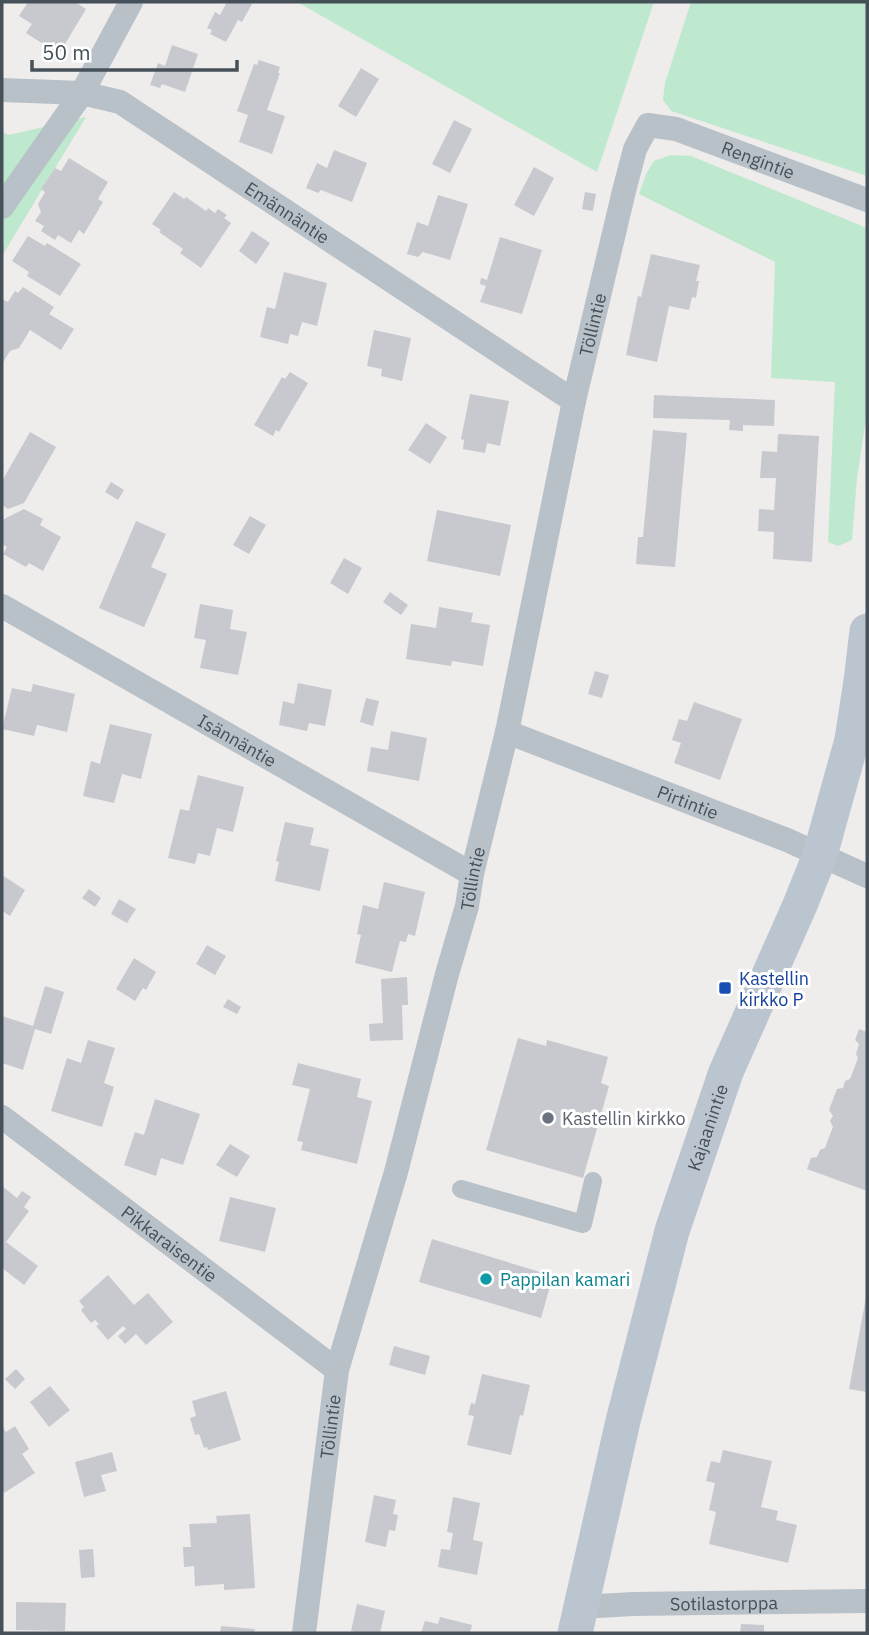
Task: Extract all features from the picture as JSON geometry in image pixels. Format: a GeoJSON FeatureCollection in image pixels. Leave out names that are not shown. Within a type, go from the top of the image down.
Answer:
{"type":"FeatureCollection","features":[{"type":"Feature","properties":{"kind":"main road","name":"Kajaanintie"},"geometry":{"type":"LineString","coordinates":[[578,1620],[623,1421],[672,1231],[726,1072],[820,855],[852,740],[867,631]]}},
{"type":"Feature","properties":{"kind":"street"},"geometry":{"type":"LineString","coordinates":[[2,206],[82,93],[131,2]]}},
{"type":"Feature","properties":{"kind":"street","name":"Emännäntie"},"geometry":{"type":"LineString","coordinates":[[2,89],[82,93],[120,102],[574,401]]}},
{"type":"Feature","properties":{"kind":"street","name":"Töllintie"},"geometry":{"type":"LineString","coordinates":[[304,1633],[337,1370],[396,1172],[467,906],[472,874],[507,732],[574,401],[635,149],[648,125]]}},
{"type":"Feature","properties":{"kind":"street","name":"Rengintie"},"geometry":{"type":"LineString","coordinates":[[648,125],[677,129],[867,200]]}},
{"type":"Feature","properties":{"kind":"street","name":"Isännäntie"},"geometry":{"type":"LineString","coordinates":[[2,606],[472,874]]}},
{"type":"Feature","properties":{"kind":"street","name":"Pirtintie"},"geometry":{"type":"LineString","coordinates":[[507,732],[787,840],[867,876]]}},
{"type":"Feature","properties":{"kind":"street","name":"Pikkaraisentie"},"geometry":{"type":"LineString","coordinates":[[2,1117],[337,1370]]}},
{"type":"Feature","properties":{"kind":"street"},"geometry":{"type":"LineString","coordinates":[[461,1189],[583,1223],[593,1181]]}},
{"type":"Feature","properties":{"kind":"street","name":"Sotilastorppa"},"geometry":{"type":"LineString","coordinates":[[578,1620],[633,1604],[867,1601]]}},
{"type":"Feature","properties":{"kind":"green space"},"geometry":{"type":"Polygon","coordinates":[[[297,2],[654,2],[597,172],[297,2]]]}},
{"type":"Feature","properties":{"kind":"green space"},"geometry":{"type":"Polygon","coordinates":[[[691,2],[867,2],[867,176],[671,111],[663,100],[665,83],[691,2]]]}},
{"type":"Feature","properties":{"kind":"green space"},"geometry":{"type":"Polygon","coordinates":[[[86,117],[2,256],[2,132],[9,135],[86,117]]]}},
{"type":"Feature","properties":{"kind":"green space"},"geometry":{"type":"Polygon","coordinates":[[[671,155],[691,156],[867,228],[867,412],[857,478],[852,540],[838,546],[828,542],[835,382],[771,378],[775,262],[639,194],[654,161],[671,155]]]}},
{"type":"Feature","properties":{"kind":"building"},"geometry":{"type":"Polygon","coordinates":[[[28,2],[75,2],[86,9],[59,54],[26,33],[32,24],[19,16],[28,2]]]}},
{"type":"Feature","properties":{"kind":"building"},"geometry":{"type":"Polygon","coordinates":[[[227,2],[252,4],[242,22],[238,20],[226,42],[210,34],[212,30],[207,28],[215,12],[220,15],[227,2]]]}},
{"type":"Feature","properties":{"kind":"building"},"geometry":{"type":"Polygon","coordinates":[[[172,45],[198,54],[185,92],[162,84],[160,88],[150,85],[158,63],[165,66],[172,45]]]}},
{"type":"Feature","properties":{"kind":"building"},"geometry":{"type":"Polygon","coordinates":[[[259,60],[280,67],[267,110],[285,116],[272,154],[239,142],[248,115],[237,111],[254,64],[257,65],[259,60]]]}},
{"type":"Feature","properties":{"kind":"building"},"geometry":{"type":"Polygon","coordinates":[[[361,68],[379,79],[356,117],[338,106],[361,68]]]}},
{"type":"Feature","properties":{"kind":"building"},"geometry":{"type":"Polygon","coordinates":[[[454,120],[472,129],[450,173],[432,164],[454,120]]]}},
{"type":"Feature","properties":{"kind":"building"},"geometry":{"type":"Polygon","coordinates":[[[334,150],[367,163],[352,202],[321,190],[318,193],[306,188],[317,163],[327,168],[334,150]]]}},
{"type":"Feature","properties":{"kind":"building"},"geometry":{"type":"Polygon","coordinates":[[[69,158],[108,182],[98,199],[103,202],[84,234],[79,230],[71,243],[58,235],[55,240],[41,231],[44,226],[35,221],[41,212],[38,204],[45,192],[41,189],[55,168],[61,171],[69,158]]]}},
{"type":"Feature","properties":{"kind":"building"},"geometry":{"type":"Polygon","coordinates":[[[534,167],[554,178],[534,216],[514,205],[534,167]]]}},
{"type":"Feature","properties":{"kind":"building"},"geometry":{"type":"Polygon","coordinates":[[[174,192],[206,211],[208,208],[215,213],[218,209],[227,215],[224,218],[231,223],[201,268],[180,253],[183,249],[152,224],[174,192]]]}},
{"type":"Feature","properties":{"kind":"building"},"geometry":{"type":"Polygon","coordinates":[[[585,192],[596,194],[593,211],[582,209],[585,192]]]}},
{"type":"Feature","properties":{"kind":"building"},"geometry":{"type":"Polygon","coordinates":[[[438,195],[468,204],[450,260],[423,252],[418,257],[407,254],[417,222],[428,226],[438,195]]]}},
{"type":"Feature","properties":{"kind":"building"},"geometry":{"type":"Polygon","coordinates":[[[252,231],[270,243],[256,264],[239,251],[252,231]]]}},
{"type":"Feature","properties":{"kind":"building"},"geometry":{"type":"Polygon","coordinates":[[[28,236],[45,246],[47,243],[81,264],[60,296],[27,276],[29,272],[12,261],[28,236]]]}},
{"type":"Feature","properties":{"kind":"building"},"geometry":{"type":"Polygon","coordinates":[[[500,237],[542,250],[522,314],[480,302],[486,286],[480,284],[481,278],[487,280],[500,237]]]}},
{"type":"Feature","properties":{"kind":"building"},"geometry":{"type":"Polygon","coordinates":[[[651,254],[700,265],[696,298],[692,297],[689,310],[669,306],[657,362],[626,355],[638,296],[641,297],[651,254]]]}},
{"type":"Feature","properties":{"kind":"building"},"geometry":{"type":"Polygon","coordinates":[[[284,272],[327,283],[317,326],[302,322],[298,336],[290,334],[288,344],[260,337],[267,307],[275,309],[284,272]]]}},
{"type":"Feature","properties":{"kind":"building"},"geometry":{"type":"Polygon","coordinates":[[[23,287],[54,307],[49,314],[74,329],[61,350],[30,330],[19,348],[10,351],[2,364],[2,299],[8,302],[15,291],[18,293],[23,287]]]}},
{"type":"Feature","properties":{"kind":"building"},"geometry":{"type":"Polygon","coordinates":[[[374,330],[411,338],[402,381],[381,376],[382,369],[367,366],[374,330]]]}},
{"type":"Feature","properties":{"kind":"building"},"geometry":{"type":"Polygon","coordinates":[[[290,372],[308,383],[279,432],[276,430],[273,436],[254,425],[282,377],[285,379],[290,372]]]}},
{"type":"Feature","properties":{"kind":"building"},"geometry":{"type":"Polygon","coordinates":[[[470,394],[509,401],[500,446],[487,443],[485,453],[463,449],[464,440],[461,439],[470,394]]]}},
{"type":"Feature","properties":{"kind":"building"},"geometry":{"type":"Polygon","coordinates":[[[654,395],[775,400],[774,426],[743,425],[743,431],[729,430],[730,420],[653,418],[654,395]]]}},
{"type":"Feature","properties":{"kind":"building"},"geometry":{"type":"Polygon","coordinates":[[[426,423],[447,437],[430,464],[408,450],[426,423]]]}},
{"type":"Feature","properties":{"kind":"building"},"geometry":{"type":"Polygon","coordinates":[[[653,430],[687,433],[675,567],[636,564],[638,537],[643,537],[653,430]]]}},
{"type":"Feature","properties":{"kind":"building"},"geometry":{"type":"Polygon","coordinates":[[[30,432],[56,447],[24,503],[8,509],[2,505],[2,481],[30,432]]]}},
{"type":"Feature","properties":{"kind":"building"},"geometry":{"type":"Polygon","coordinates":[[[778,434],[819,436],[812,562],[773,559],[774,532],[758,531],[759,509],[774,510],[776,478],[760,478],[762,451],[777,452],[778,434]]]}},
{"type":"Feature","properties":{"kind":"building"},"geometry":{"type":"Polygon","coordinates":[[[111,482],[124,490],[118,500],[105,492],[111,482]]]}},
{"type":"Feature","properties":{"kind":"building"},"geometry":{"type":"Polygon","coordinates":[[[24,509],[43,519],[40,525],[61,537],[43,571],[29,563],[26,567],[3,554],[7,547],[2,544],[2,520],[24,509]]]}},
{"type":"Feature","properties":{"kind":"building"},"geometry":{"type":"Polygon","coordinates":[[[437,510],[511,525],[500,576],[427,561],[437,510]]]}},
{"type":"Feature","properties":{"kind":"building"},"geometry":{"type":"Polygon","coordinates":[[[250,516],[266,525],[249,554],[233,545],[250,516]]]}},
{"type":"Feature","properties":{"kind":"building"},"geometry":{"type":"Polygon","coordinates":[[[136,521],[166,534],[151,567],[167,574],[144,627],[99,608],[136,521]]]}},
{"type":"Feature","properties":{"kind":"building"},"geometry":{"type":"Polygon","coordinates":[[[344,558],[362,568],[348,594],[330,583],[344,558]]]}},
{"type":"Feature","properties":{"kind":"building"},"geometry":{"type":"Polygon","coordinates":[[[390,592],[408,605],[401,615],[383,602],[390,592]]]}},
{"type":"Feature","properties":{"kind":"building"},"geometry":{"type":"Polygon","coordinates":[[[200,604],[233,610],[230,629],[247,632],[238,675],[200,668],[206,640],[194,638],[200,604]]]}},
{"type":"Feature","properties":{"kind":"building"},"geometry":{"type":"Polygon","coordinates":[[[439,607],[473,613],[471,622],[490,625],[483,666],[452,661],[451,666],[406,659],[411,624],[436,628],[439,607]]]}},
{"type":"Feature","properties":{"kind":"building"},"geometry":{"type":"Polygon","coordinates":[[[595,671],[609,675],[602,698],[588,694],[595,671]]]}},
{"type":"Feature","properties":{"kind":"building"},"geometry":{"type":"Polygon","coordinates":[[[298,683],[332,690],[325,726],[309,723],[307,731],[279,725],[283,701],[294,704],[298,683]]]}},
{"type":"Feature","properties":{"kind":"building"},"geometry":{"type":"Polygon","coordinates":[[[33,684],[75,694],[67,732],[37,725],[34,736],[2,729],[12,688],[31,692],[33,684]]]}},
{"type":"Feature","properties":{"kind":"building"},"geometry":{"type":"Polygon","coordinates":[[[366,698],[379,701],[373,726],[360,722],[366,698]]]}},
{"type":"Feature","properties":{"kind":"building"},"geometry":{"type":"Polygon","coordinates":[[[694,702],[742,719],[720,780],[674,763],[681,743],[672,740],[679,719],[687,721],[694,702]]]}},
{"type":"Feature","properties":{"kind":"building"},"geometry":{"type":"Polygon","coordinates":[[[110,724],[152,734],[141,779],[122,774],[114,803],[83,796],[91,761],[100,764],[110,724]]]}},
{"type":"Feature","properties":{"kind":"building"},"geometry":{"type":"Polygon","coordinates":[[[391,731],[427,738],[419,781],[367,771],[371,747],[388,750],[391,731]]]}},
{"type":"Feature","properties":{"kind":"building"},"geometry":{"type":"Polygon","coordinates":[[[198,775],[244,787],[233,832],[217,828],[210,856],[198,853],[195,864],[168,858],[180,809],[189,811],[198,775]]]}},
{"type":"Feature","properties":{"kind":"building"},"geometry":{"type":"Polygon","coordinates":[[[285,822],[314,828],[310,845],[329,849],[320,891],[275,881],[279,862],[276,861],[285,822]]]}},
{"type":"Feature","properties":{"kind":"building"},"geometry":{"type":"Polygon","coordinates":[[[2,875],[25,890],[10,916],[2,911],[2,875]]]}},
{"type":"Feature","properties":{"kind":"building"},"geometry":{"type":"Polygon","coordinates":[[[384,882],[425,892],[415,936],[408,934],[406,942],[400,941],[392,972],[355,963],[361,935],[357,934],[363,905],[378,909],[384,882]]]}},
{"type":"Feature","properties":{"kind":"building"},"geometry":{"type":"Polygon","coordinates":[[[89,889],[101,898],[95,907],[82,898],[89,889]]]}},
{"type":"Feature","properties":{"kind":"building"},"geometry":{"type":"Polygon","coordinates":[[[119,899],[136,909],[127,923],[111,914],[119,899]]]}},
{"type":"Feature","properties":{"kind":"building"},"geometry":{"type":"Polygon","coordinates":[[[207,945],[226,956],[215,975],[196,964],[207,945]]]}},
{"type":"Feature","properties":{"kind":"building"},"geometry":{"type":"Polygon","coordinates":[[[134,958],[156,972],[146,990],[143,988],[135,1001],[116,989],[134,958]]]}},
{"type":"Feature","properties":{"kind":"building"},"geometry":{"type":"Polygon","coordinates":[[[407,977],[408,1005],[402,1005],[403,1040],[370,1041],[369,1024],[383,1023],[381,979],[407,977]]]}},
{"type":"Feature","properties":{"kind":"building"},"geometry":{"type":"Polygon","coordinates":[[[45,986],[64,992],[51,1034],[35,1029],[23,1070],[2,1063],[2,1016],[33,1026],[45,986]]]}},
{"type":"Feature","properties":{"kind":"building"},"geometry":{"type":"Polygon","coordinates":[[[228,999],[241,1007],[237,1014],[223,1007],[228,999]]]}},
{"type":"Feature","properties":{"kind":"building"},"geometry":{"type":"Polygon","coordinates":[[[859,1029],[867,1032],[867,1191],[807,1169],[811,1158],[817,1157],[820,1150],[825,1148],[833,1127],[830,1121],[833,1116],[829,1110],[837,1089],[843,1088],[845,1081],[850,1079],[858,1058],[856,1054],[859,1044],[855,1040],[859,1029]]]}},
{"type":"Feature","properties":{"kind":"building","name":"Kastellin kirkko"},"geometry":{"type":"Polygon","coordinates":[[[518,1038],[546,1046],[547,1040],[608,1057],[601,1083],[609,1086],[583,1178],[486,1150],[518,1038]]]}},
{"type":"Feature","properties":{"kind":"building"},"geometry":{"type":"Polygon","coordinates":[[[88,1040],[115,1048],[104,1083],[114,1087],[102,1127],[51,1111],[67,1058],[81,1063],[88,1040]]]}},
{"type":"Feature","properties":{"kind":"building"},"geometry":{"type":"Polygon","coordinates":[[[298,1063],[361,1079],[357,1097],[372,1101],[357,1164],[301,1150],[303,1142],[297,1141],[310,1089],[292,1085],[298,1063]]]}},
{"type":"Feature","properties":{"kind":"building"},"geometry":{"type":"Polygon","coordinates":[[[155,1099],[200,1114],[183,1165],[161,1158],[156,1176],[124,1165],[135,1132],[144,1135],[155,1099]]]}},
{"type":"Feature","properties":{"kind":"building"},"geometry":{"type":"Polygon","coordinates":[[[230,1144],[250,1156],[237,1177],[216,1165],[230,1144]]]}},
{"type":"Feature","properties":{"kind":"building"},"geometry":{"type":"Polygon","coordinates":[[[2,1186],[17,1198],[22,1191],[31,1197],[24,1207],[29,1211],[6,1242],[38,1266],[24,1285],[2,1268],[2,1186]]]}},
{"type":"Feature","properties":{"kind":"building"},"geometry":{"type":"Polygon","coordinates":[[[230,1197],[276,1208],[265,1252],[219,1241],[230,1197]]]}},
{"type":"Feature","properties":{"kind":"building","name":"Pappilan kamari"},"geometry":{"type":"Polygon","coordinates":[[[432,1239],[553,1276],[541,1318],[419,1282],[432,1239]]]}},
{"type":"Feature","properties":{"kind":"building"},"geometry":{"type":"Polygon","coordinates":[[[108,1275],[134,1305],[148,1293],[173,1322],[146,1345],[136,1334],[125,1344],[118,1336],[126,1329],[123,1326],[108,1340],[96,1326],[99,1324],[95,1320],[91,1323],[81,1310],[84,1307],[79,1301],[108,1275]]]}},
{"type":"Feature","properties":{"kind":"building"},"geometry":{"type":"Polygon","coordinates":[[[867,1297],[867,1392],[849,1389],[867,1297]]]}},
{"type":"Feature","properties":{"kind":"building"},"geometry":{"type":"Polygon","coordinates":[[[394,1346],[430,1356],[425,1375],[389,1365],[394,1346]]]}},
{"type":"Feature","properties":{"kind":"building"},"geometry":{"type":"Polygon","coordinates":[[[16,1369],[25,1379],[15,1389],[5,1379],[16,1369]]]}},
{"type":"Feature","properties":{"kind":"building"},"geometry":{"type":"Polygon","coordinates":[[[482,1374],[530,1385],[511,1455],[467,1445],[474,1416],[468,1415],[471,1403],[475,1404],[482,1374]]]}},
{"type":"Feature","properties":{"kind":"building"},"geometry":{"type":"Polygon","coordinates":[[[50,1386],[70,1410],[49,1427],[30,1402],[50,1386]]]}},
{"type":"Feature","properties":{"kind":"building"},"geometry":{"type":"Polygon","coordinates":[[[226,1391],[241,1440],[208,1450],[207,1447],[204,1448],[199,1434],[195,1435],[190,1418],[196,1416],[192,1401],[226,1391]]]}},
{"type":"Feature","properties":{"kind":"building"},"geometry":{"type":"Polygon","coordinates":[[[2,1426],[6,1432],[15,1426],[29,1449],[22,1454],[35,1473],[4,1493],[2,1489],[2,1426]]]}},
{"type":"Feature","properties":{"kind":"building"},"geometry":{"type":"Polygon","coordinates":[[[723,1450],[772,1461],[761,1507],[778,1511],[776,1520],[797,1525],[788,1563],[709,1544],[716,1512],[709,1510],[715,1483],[706,1481],[711,1461],[720,1463],[723,1450]]]}},
{"type":"Feature","properties":{"kind":"building"},"geometry":{"type":"Polygon","coordinates":[[[112,1452],[117,1471],[101,1475],[106,1491],[84,1497],[75,1462],[112,1452]]]}},
{"type":"Feature","properties":{"kind":"building"},"geometry":{"type":"Polygon","coordinates":[[[374,1495],[396,1500],[393,1514],[398,1515],[395,1531],[389,1530],[386,1547],[365,1542],[374,1495]]]}},
{"type":"Feature","properties":{"kind":"building"},"geometry":{"type":"Polygon","coordinates":[[[453,1497],[480,1503],[473,1540],[483,1542],[477,1575],[438,1567],[441,1549],[450,1550],[453,1533],[447,1532],[453,1497]]]}},
{"type":"Feature","properties":{"kind":"building"},"geometry":{"type":"Polygon","coordinates":[[[250,1514],[255,1588],[224,1590],[224,1584],[195,1586],[194,1566],[184,1567],[183,1547],[191,1547],[189,1524],[217,1523],[216,1516],[250,1514]]]}},
{"type":"Feature","properties":{"kind":"building"},"geometry":{"type":"Polygon","coordinates":[[[93,1549],[95,1577],[81,1578],[79,1550],[93,1549]]]}},
{"type":"Feature","properties":{"kind":"building"},"geometry":{"type":"Polygon","coordinates":[[[16,1602],[66,1603],[65,1631],[16,1630],[16,1602]]]}},
{"type":"Feature","properties":{"kind":"building"},"geometry":{"type":"Polygon","coordinates":[[[357,1604],[385,1611],[380,1633],[351,1631],[357,1604]]]}},
{"type":"Feature","properties":{"kind":"building"},"geometry":{"type":"Polygon","coordinates":[[[440,1617],[472,1625],[470,1633],[421,1633],[425,1621],[438,1624],[440,1617]]]}},
{"type":"Feature","properties":{"kind":"building"},"geometry":{"type":"Polygon","coordinates":[[[741,1624],[764,1625],[764,1633],[740,1633],[741,1624]]]}},
{"type":"Feature","properties":{"kind":"building"},"geometry":{"type":"Polygon","coordinates":[[[221,1626],[255,1629],[254,1633],[220,1633],[221,1626]]]}},
{"type":"Feature","properties":{"kind":"place","name":"Kastellin kirkko P"},"geometry":{"type":"Point","coordinates":[725,988]}},
{"type":"Feature","properties":{"kind":"place","name":"Kastellin kirkko"},"geometry":{"type":"Point","coordinates":[548,1118]}},
{"type":"Feature","properties":{"kind":"place","name":"Pappilan kamari"},"geometry":{"type":"Point","coordinates":[486,1279]}}]}
